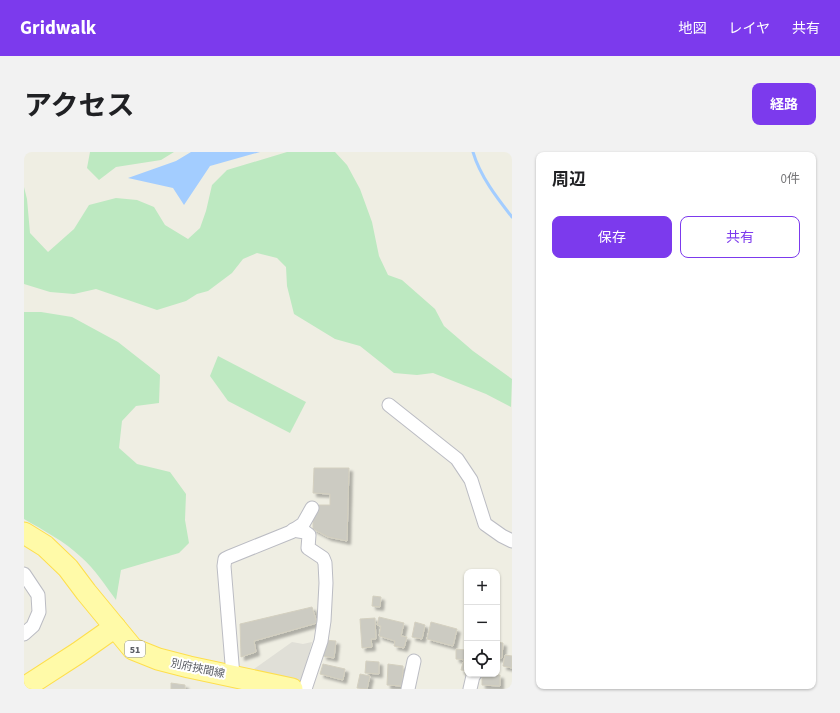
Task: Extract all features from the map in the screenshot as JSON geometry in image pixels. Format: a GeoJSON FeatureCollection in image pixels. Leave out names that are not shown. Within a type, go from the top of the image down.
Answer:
{"type":"FeatureCollection","features":[{"type":"Feature","properties":{"kind":"main road","name":"別府挾間線"},"geometry":{"type":"LineString","coordinates":[[24,533],[45,546],[68,568],[133,649],[158,659],[292,689]]}},
{"type":"Feature","properties":{"kind":"main road"},"geometry":{"type":"LineString","coordinates":[[24,688],[115,627]]}},
{"type":"Feature","properties":{"kind":"street"},"geometry":{"type":"LineString","coordinates":[[389,405],[457,458],[471,480],[485,524],[512,541]]}},
{"type":"Feature","properties":{"kind":"street"},"geometry":{"type":"LineString","coordinates":[[234,676],[224,566],[225,559],[269,542],[294,530],[304,524],[312,508]]}},
{"type":"Feature","properties":{"kind":"street"},"geometry":{"type":"LineString","coordinates":[[294,530],[305,532],[309,536],[308,548],[323,558],[325,563],[326,583],[322,634],[305,689]]}},
{"type":"Feature","properties":{"kind":"street"},"geometry":{"type":"LineString","coordinates":[[24,574],[38,595],[39,612],[34,626],[24,634]]}},
{"type":"Feature","properties":{"kind":"street"},"geometry":{"type":"LineString","coordinates":[[408,689],[414,661]]}},
{"type":"Feature","properties":{"kind":"street"},"geometry":{"type":"LineString","coordinates":[[470,689],[473,677]]}},
{"type":"Feature","properties":{"kind":"shaded area"},"geometry":{"type":"Polygon","coordinates":[[[292,642],[303,644],[312,642],[302,681],[277,676],[254,669],[292,642]]]}},
{"type":"Feature","properties":{"kind":"green space"},"geometry":{"type":"Polygon","coordinates":[[[90,152],[174,152],[161,160],[116,167],[99,180],[87,168],[90,152]]]}},
{"type":"Feature","properties":{"kind":"green space"},"geometry":{"type":"Polygon","coordinates":[[[287,152],[335,152],[347,165],[360,189],[372,222],[379,256],[388,275],[402,280],[435,309],[444,326],[473,351],[512,379],[511,407],[486,394],[433,373],[417,375],[394,373],[360,346],[335,339],[294,314],[287,286],[286,267],[277,258],[257,253],[243,259],[232,273],[208,291],[197,294],[186,301],[157,310],[96,289],[74,294],[50,292],[24,284],[24,187],[27,199],[30,233],[48,252],[74,229],[89,205],[116,198],[137,200],[154,207],[165,225],[188,239],[200,228],[206,211],[212,185],[227,170],[287,152]]]}},
{"type":"Feature","properties":{"kind":"green space"},"geometry":{"type":"Polygon","coordinates":[[[24,312],[41,312],[72,317],[118,342],[160,375],[159,403],[136,406],[122,421],[119,448],[137,464],[170,472],[186,494],[185,520],[189,543],[179,553],[121,570],[116,600],[95,572],[74,551],[53,536],[24,519],[24,312]]]}},
{"type":"Feature","properties":{"kind":"green space"},"geometry":{"type":"Polygon","coordinates":[[[218,356],[306,402],[290,433],[228,401],[210,376],[218,356]]]}},
{"type":"Feature","properties":{"kind":"water"},"geometry":{"type":"Polygon","coordinates":[[[191,152],[260,152],[210,166],[184,205],[173,188],[128,178],[176,161],[191,152]]]}},
{"type":"Feature","properties":{"kind":"building"},"geometry":{"type":"Polygon","coordinates":[[[314,468],[349,468],[347,541],[328,537],[313,529],[313,505],[330,505],[330,494],[313,493],[314,468]]]}},
{"type":"Feature","properties":{"kind":"building"},"geometry":{"type":"Polygon","coordinates":[[[373,596],[381,597],[380,607],[372,606],[373,596]]]}},
{"type":"Feature","properties":{"kind":"building"},"geometry":{"type":"Polygon","coordinates":[[[312,607],[317,623],[254,641],[256,652],[241,657],[240,624],[312,607]]]}},
{"type":"Feature","properties":{"kind":"building"},"geometry":{"type":"Polygon","coordinates":[[[379,617],[404,623],[401,636],[407,637],[404,648],[394,646],[395,641],[379,636],[381,626],[377,625],[379,617]]]}},
{"type":"Feature","properties":{"kind":"building"},"geometry":{"type":"Polygon","coordinates":[[[375,618],[376,639],[371,639],[372,647],[362,648],[360,619],[375,618]]]}},
{"type":"Feature","properties":{"kind":"building"},"geometry":{"type":"Polygon","coordinates":[[[415,622],[425,625],[422,639],[412,637],[415,622]]]}},
{"type":"Feature","properties":{"kind":"building"},"geometry":{"type":"Polygon","coordinates":[[[431,622],[457,629],[453,646],[427,639],[431,622]]]}},
{"type":"Feature","properties":{"kind":"building"},"geometry":{"type":"Polygon","coordinates":[[[325,640],[336,641],[334,658],[323,656],[325,640]]]}},
{"type":"Feature","properties":{"kind":"building"},"geometry":{"type":"Polygon","coordinates":[[[500,642],[503,643],[502,658],[500,658],[500,642]]]}},
{"type":"Feature","properties":{"kind":"building"},"geometry":{"type":"Polygon","coordinates":[[[456,649],[464,650],[464,660],[456,659],[456,649]]]}},
{"type":"Feature","properties":{"kind":"building"},"geometry":{"type":"Polygon","coordinates":[[[505,655],[512,656],[512,668],[503,666],[505,655]]]}},
{"type":"Feature","properties":{"kind":"building"},"geometry":{"type":"Polygon","coordinates":[[[366,661],[379,662],[379,674],[365,673],[366,661]]]}},
{"type":"Feature","properties":{"kind":"building"},"geometry":{"type":"Polygon","coordinates":[[[463,662],[464,662],[464,670],[461,670],[463,662]]]}},
{"type":"Feature","properties":{"kind":"building"},"geometry":{"type":"Polygon","coordinates":[[[323,664],[345,669],[343,680],[320,674],[323,664]]]}},
{"type":"Feature","properties":{"kind":"building"},"geometry":{"type":"Polygon","coordinates":[[[388,664],[403,666],[402,686],[387,685],[388,664]]]}},
{"type":"Feature","properties":{"kind":"building"},"geometry":{"type":"Polygon","coordinates":[[[360,674],[370,676],[367,689],[357,688],[360,674]]]}},
{"type":"Feature","properties":{"kind":"building"},"geometry":{"type":"Polygon","coordinates":[[[482,677],[500,677],[500,686],[482,685],[482,677]]]}},
{"type":"Feature","properties":{"kind":"building"},"geometry":{"type":"Polygon","coordinates":[[[171,683],[185,685],[185,689],[171,689],[171,683]]]}},
{"type":"Feature","properties":{"kind":"waterway"},"geometry":{"type":"LineString","coordinates":[[473,152],[484,178],[512,217]]}}]}
